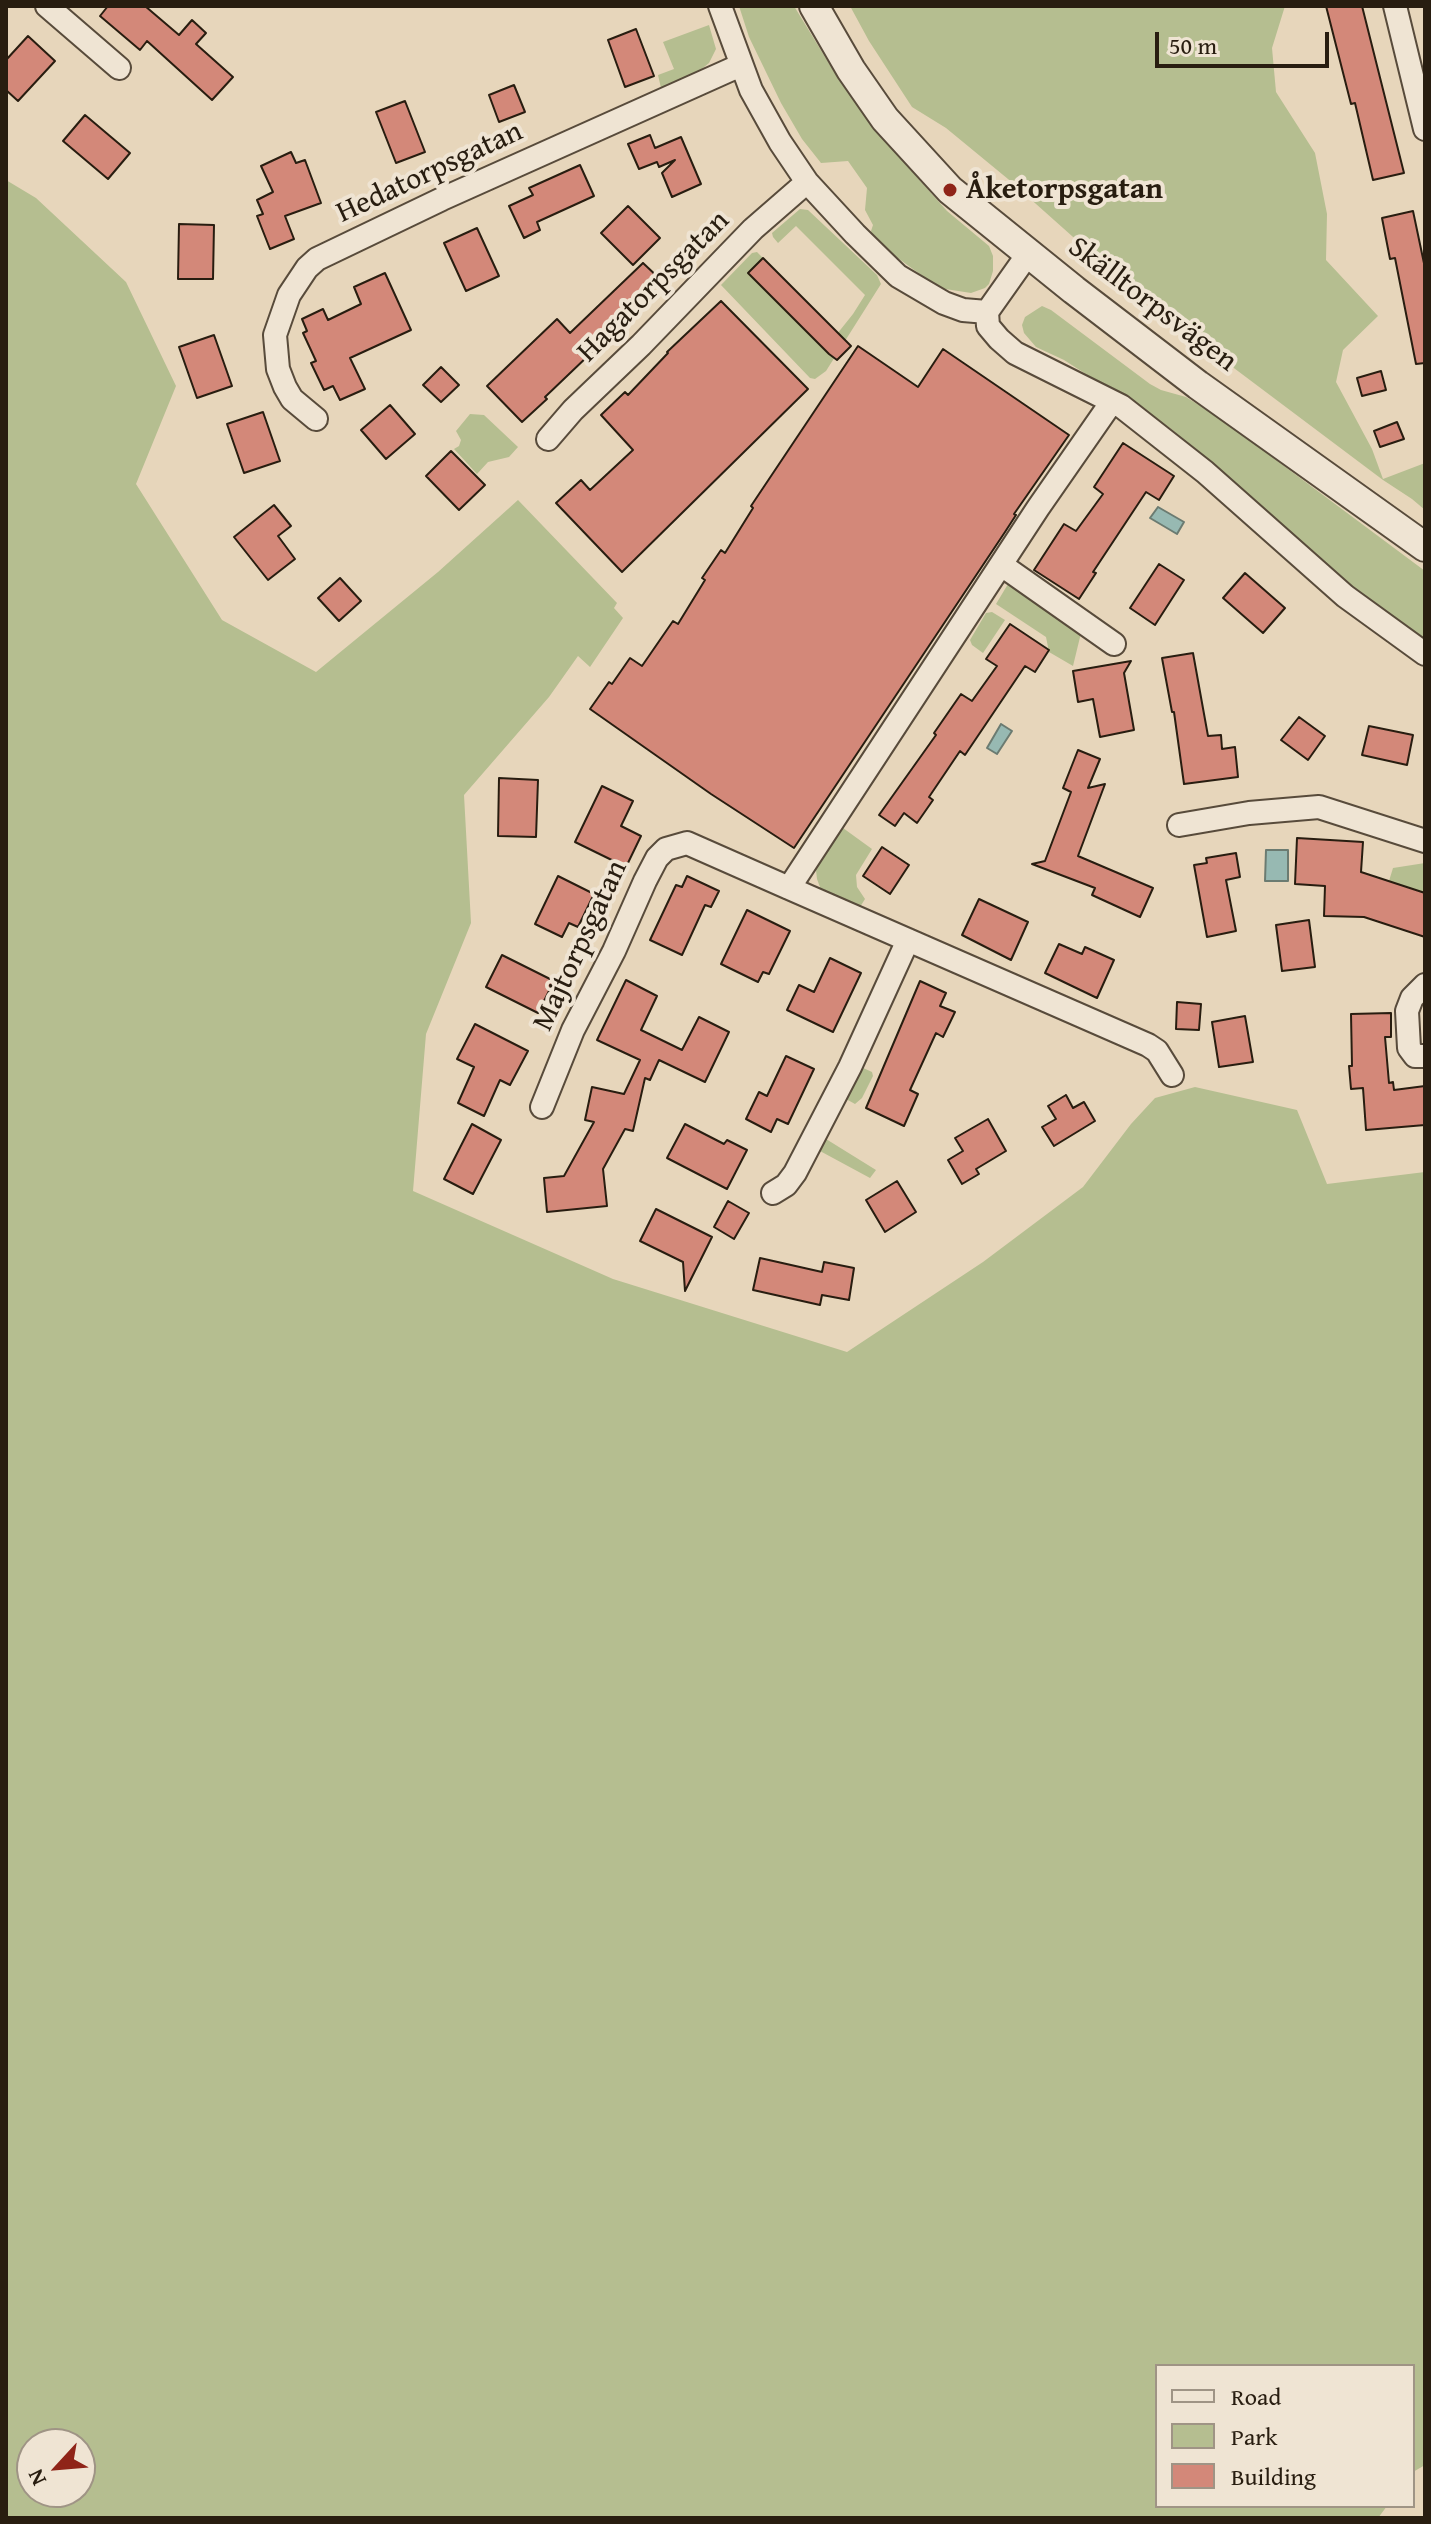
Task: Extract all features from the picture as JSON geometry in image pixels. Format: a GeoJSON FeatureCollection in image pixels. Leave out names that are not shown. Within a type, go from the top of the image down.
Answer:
{"type":"FeatureCollection","features":[{"type":"Feature","properties":{"kind":"street"},"geometry":{"type":"LineString","coordinates":[[47,6],[119,68]]}},
{"type":"Feature","properties":{"kind":"street"},"geometry":{"type":"LineString","coordinates":[[720,6],[741,65],[780,142],[807,182],[898,276],[944,303],[963,310],[987,312]]}},
{"type":"Feature","properties":{"kind":"street","name":"Skälltorpsvägen"},"geometry":{"type":"LineString","coordinates":[[814,6],[851,70],[885,119],[950,190],[1198,385],[1425,547]]}},
{"type":"Feature","properties":{"kind":"street"},"geometry":{"type":"LineString","coordinates":[[1395,6],[1425,129]]}},
{"type":"Feature","properties":{"kind":"street","name":"Hedatorpsgatan"},"geometry":{"type":"LineString","coordinates":[[316,419],[292,399],[285,387],[278,369],[275,335],[289,295],[317,259],[442,199],[741,65]]}},
{"type":"Feature","properties":{"kind":"street","name":"Hagatorpsgatan"},"geometry":{"type":"LineString","coordinates":[[548,439],[753,229],[807,182]]}},
{"type":"Feature","properties":{"kind":"street"},"geometry":{"type":"LineString","coordinates":[[1028,254],[987,312],[988,326],[1015,353],[1121,406],[1205,472],[1345,596],[1425,654]]}},
{"type":"Feature","properties":{"kind":"street"},"geometry":{"type":"LineString","coordinates":[[789,888],[1003,566],[1038,508],[1111,403]]}},
{"type":"Feature","properties":{"kind":"street"},"geometry":{"type":"LineString","coordinates":[[1003,566],[1114,644]]}},
{"type":"Feature","properties":{"kind":"street"},"geometry":{"type":"LineString","coordinates":[[1179,825],[1249,813],[1319,807],[1425,841]]}},
{"type":"Feature","properties":{"kind":"street","name":"Majtorpsgatan"},"geometry":{"type":"LineString","coordinates":[[542,1107],[573,1030],[657,858],[666,849],[687,843],[1148,1045],[1157,1051],[1172,1075]]}},
{"type":"Feature","properties":{"kind":"street"},"geometry":{"type":"LineString","coordinates":[[773,1193],[786,1185],[795,1173],[850,1067],[908,940]]}},
{"type":"Feature","properties":{"kind":"street"},"geometry":{"type":"LineString","coordinates":[[1425,985],[1412,998],[1407,1011],[1409,1048],[1415,1056],[1425,1056]]}},
{"type":"Feature","properties":{"kind":"green space"},"geometry":{"type":"Polygon","coordinates":[[[739,6],[794,6],[833,70],[877,132],[947,211],[989,246],[993,271],[985,288],[971,293],[939,288],[872,235],[873,225],[865,210],[867,188],[848,161],[821,163],[802,139],[749,37],[739,6]]]}},
{"type":"Feature","properties":{"kind":"green space"},"geometry":{"type":"Polygon","coordinates":[[[850,6],[1285,6],[1272,48],[1276,92],[1315,153],[1327,214],[1326,260],[1378,316],[1343,350],[1336,382],[1372,449],[1383,479],[1425,463],[1425,510],[1383,480],[1146,302],[1008,179],[946,128],[912,107],[850,6]]]}},
{"type":"Feature","properties":{"kind":"green space"},"geometry":{"type":"Polygon","coordinates":[[[709,25],[716,49],[709,63],[698,72],[661,88],[658,75],[674,69],[663,42],[709,25]]]}},
{"type":"Feature","properties":{"kind":"green space"},"geometry":{"type":"Polygon","coordinates":[[[6,180],[36,198],[126,282],[176,386],[136,484],[222,620],[316,672],[438,572],[518,500],[617,603],[614,608],[623,618],[590,667],[578,656],[549,697],[464,795],[471,923],[426,1034],[413,1191],[613,1279],[847,1352],[983,1262],[1083,1187],[1155,1098],[1195,1087],[1297,1110],[1327,1184],[1425,1172],[1425,2465],[1415,2471],[1415,2364],[1155,2364],[1155,2508],[1386,2508],[1378,2518],[6,2518],[6,180]]]}},
{"type":"Feature","properties":{"kind":"green space"},"geometry":{"type":"Polygon","coordinates":[[[800,209],[808,210],[877,275],[881,284],[826,371],[815,379],[810,378],[721,285],[752,253],[757,252],[763,258],[748,273],[837,334],[865,295],[796,226],[778,243],[773,237],[772,233],[800,209]]]}},
{"type":"Feature","properties":{"kind":"green space"},"geometry":{"type":"Polygon","coordinates":[[[1042,306],[1150,384],[1186,397],[1221,419],[1425,571],[1425,643],[1346,584],[1170,428],[1064,360],[1036,347],[1024,333],[1022,325],[1025,317],[1042,306]]]}},
{"type":"Feature","properties":{"kind":"green space"},"geometry":{"type":"Polygon","coordinates":[[[470,414],[484,415],[518,447],[509,457],[488,462],[477,474],[454,449],[461,440],[456,431],[470,414]]]}},
{"type":"Feature","properties":{"kind":"green space"},"geometry":{"type":"Polygon","coordinates":[[[1012,582],[1081,633],[1073,666],[1049,652],[1046,637],[996,604],[1012,582]]]}},
{"type":"Feature","properties":{"kind":"green space"},"geometry":{"type":"Polygon","coordinates":[[[992,612],[1005,620],[983,653],[970,640],[986,613],[992,612]]]}},
{"type":"Feature","properties":{"kind":"green space"},"geometry":{"type":"Polygon","coordinates":[[[843,828],[872,849],[856,875],[857,887],[865,899],[860,907],[821,890],[817,879],[816,870],[843,828]]]}},
{"type":"Feature","properties":{"kind":"green space"},"geometry":{"type":"Polygon","coordinates":[[[1425,863],[1425,893],[1389,881],[1393,868],[1425,863]]]}},
{"type":"Feature","properties":{"kind":"green space"},"geometry":{"type":"Polygon","coordinates":[[[861,1067],[872,1072],[873,1076],[862,1098],[855,1104],[846,1099],[861,1067]]]}},
{"type":"Feature","properties":{"kind":"green space"},"geometry":{"type":"Polygon","coordinates":[[[826,1139],[876,1170],[870,1178],[820,1151],[826,1139]]]}},
{"type":"Feature","properties":{"kind":"water"},"geometry":{"type":"Polygon","coordinates":[[[1158,507],[1184,522],[1177,534],[1150,518],[1158,507]]]}},
{"type":"Feature","properties":{"kind":"water"},"geometry":{"type":"Polygon","coordinates":[[[1001,724],[1012,731],[997,754],[987,748],[1001,724]]]}},
{"type":"Feature","properties":{"kind":"water"},"geometry":{"type":"Polygon","coordinates":[[[1266,850],[1288,850],[1288,881],[1265,881],[1266,850]]]}},
{"type":"Feature","properties":{"kind":"building"},"geometry":{"type":"Polygon","coordinates":[[[108,6],[145,6],[179,35],[192,20],[206,33],[196,44],[233,77],[212,100],[147,41],[140,50],[100,16],[108,6]]]}},
{"type":"Feature","properties":{"kind":"building"},"geometry":{"type":"Polygon","coordinates":[[[1326,6],[1362,6],[1404,173],[1373,180],[1355,103],[1351,104],[1326,6]]]}},
{"type":"Feature","properties":{"kind":"building"},"geometry":{"type":"Polygon","coordinates":[[[636,29],[654,76],[625,87],[608,40],[636,29]]]}},
{"type":"Feature","properties":{"kind":"building"},"geometry":{"type":"Polygon","coordinates":[[[28,36],[55,61],[18,101],[6,90],[6,60],[28,36]]]}},
{"type":"Feature","properties":{"kind":"building"},"geometry":{"type":"Polygon","coordinates":[[[514,85],[525,112],[499,122],[489,95],[514,85]]]}},
{"type":"Feature","properties":{"kind":"building"},"geometry":{"type":"Polygon","coordinates":[[[405,101],[425,152],[396,163],[376,112],[405,101]]]}},
{"type":"Feature","properties":{"kind":"building"},"geometry":{"type":"Polygon","coordinates":[[[85,115],[130,153],[108,179],[63,141],[85,115]]]}},
{"type":"Feature","properties":{"kind":"building"},"geometry":{"type":"Polygon","coordinates":[[[650,135],[655,148],[681,137],[701,184],[672,197],[662,173],[675,160],[659,167],[657,162],[639,169],[628,144],[650,135]]]}},
{"type":"Feature","properties":{"kind":"building"},"geometry":{"type":"Polygon","coordinates":[[[291,152],[296,163],[305,160],[321,203],[285,216],[294,239],[270,249],[257,216],[263,214],[257,200],[273,192],[261,166],[291,152]]]}},
{"type":"Feature","properties":{"kind":"building"},"geometry":{"type":"Polygon","coordinates":[[[580,165],[594,196],[537,222],[540,230],[524,238],[509,206],[533,195],[529,188],[580,165]]]}},
{"type":"Feature","properties":{"kind":"building"},"geometry":{"type":"Polygon","coordinates":[[[628,206],[660,238],[633,265],[601,233],[628,206]]]}},
{"type":"Feature","properties":{"kind":"building"},"geometry":{"type":"Polygon","coordinates":[[[1413,211],[1425,268],[1425,363],[1416,364],[1395,258],[1390,259],[1382,218],[1413,211]]]}},
{"type":"Feature","properties":{"kind":"building"},"geometry":{"type":"Polygon","coordinates":[[[179,224],[214,225],[213,279],[178,279],[179,224]]]}},
{"type":"Feature","properties":{"kind":"building"},"geometry":{"type":"Polygon","coordinates":[[[477,228],[499,276],[466,291],[444,243],[477,228]]]}},
{"type":"Feature","properties":{"kind":"building"},"geometry":{"type":"Polygon","coordinates":[[[763,258],[851,346],[837,360],[748,273],[763,258]]]}},
{"type":"Feature","properties":{"kind":"building"},"geometry":{"type":"Polygon","coordinates":[[[643,263],[661,280],[635,309],[638,312],[614,335],[612,333],[522,422],[487,386],[557,319],[570,333],[643,263]]]}},
{"type":"Feature","properties":{"kind":"building"},"geometry":{"type":"Polygon","coordinates":[[[385,273],[411,330],[350,358],[365,389],[340,400],[333,386],[324,390],[311,363],[316,361],[303,333],[307,331],[302,319],[323,309],[328,320],[361,304],[354,287],[385,273]]]}},
{"type":"Feature","properties":{"kind":"building"},"geometry":{"type":"Polygon","coordinates":[[[721,301],[808,389],[622,572],[556,503],[581,480],[590,490],[633,450],[601,415],[625,392],[628,395],[667,352],[721,301]]]}},
{"type":"Feature","properties":{"kind":"building"},"geometry":{"type":"Polygon","coordinates":[[[214,335],[232,386],[197,398],[179,347],[214,335]]]}},
{"type":"Feature","properties":{"kind":"building"},"geometry":{"type":"Polygon","coordinates":[[[858,346],[918,387],[943,349],[1069,435],[794,848],[590,709],[630,658],[642,666],[673,621],[678,624],[705,580],[702,578],[721,550],[725,553],[753,508],[751,506],[858,346]]]}},
{"type":"Feature","properties":{"kind":"building"},"geometry":{"type":"Polygon","coordinates":[[[441,367],[459,385],[441,402],[423,385],[441,367]]]}},
{"type":"Feature","properties":{"kind":"building"},"geometry":{"type":"Polygon","coordinates":[[[1381,371],[1386,390],[1362,396],[1357,378],[1381,371]]]}},
{"type":"Feature","properties":{"kind":"building"},"geometry":{"type":"Polygon","coordinates":[[[390,405],[415,434],[386,459],[361,430],[390,405]]]}},
{"type":"Feature","properties":{"kind":"building"},"geometry":{"type":"Polygon","coordinates":[[[263,412],[280,461],[244,473],[227,424],[263,412]]]}},
{"type":"Feature","properties":{"kind":"building"},"geometry":{"type":"Polygon","coordinates":[[[1397,422],[1404,439],[1380,447],[1374,431],[1397,422]]]}},
{"type":"Feature","properties":{"kind":"building"},"geometry":{"type":"Polygon","coordinates":[[[1123,443],[1174,476],[1159,500],[1146,492],[1093,572],[1096,573],[1079,599],[1034,570],[1064,524],[1076,531],[1103,494],[1094,487],[1123,443]]]}},
{"type":"Feature","properties":{"kind":"building"},"geometry":{"type":"Polygon","coordinates":[[[451,451],[485,485],[459,510],[426,476],[451,451]]]}},
{"type":"Feature","properties":{"kind":"building"},"geometry":{"type":"Polygon","coordinates":[[[274,505],[291,526],[278,536],[295,559],[268,580],[234,537],[274,505]]]}},
{"type":"Feature","properties":{"kind":"building"},"geometry":{"type":"Polygon","coordinates":[[[1159,564],[1184,580],[1155,625],[1130,608],[1159,564]]]}},
{"type":"Feature","properties":{"kind":"building"},"geometry":{"type":"Polygon","coordinates":[[[1245,573],[1285,608],[1263,633],[1223,598],[1245,573]]]}},
{"type":"Feature","properties":{"kind":"building"},"geometry":{"type":"Polygon","coordinates":[[[340,578],[361,601],[339,621],[318,598],[340,578]]]}},
{"type":"Feature","properties":{"kind":"building"},"geometry":{"type":"Polygon","coordinates":[[[1010,624],[1049,650],[1035,672],[1025,666],[965,755],[960,751],[929,797],[933,800],[917,823],[904,813],[895,826],[879,815],[961,694],[972,701],[997,666],[986,659],[1010,624]]]}},
{"type":"Feature","properties":{"kind":"building"},"geometry":{"type":"Polygon","coordinates":[[[1193,653],[1208,736],[1221,735],[1222,749],[1235,747],[1238,777],[1184,784],[1174,712],[1162,658],[1193,653]]]}},
{"type":"Feature","properties":{"kind":"building"},"geometry":{"type":"Polygon","coordinates":[[[1131,661],[1124,673],[1134,730],[1100,737],[1093,699],[1078,702],[1073,671],[1131,661]]]}},
{"type":"Feature","properties":{"kind":"building"},"geometry":{"type":"Polygon","coordinates":[[[1299,717],[1325,736],[1308,760],[1281,740],[1299,717]]]}},
{"type":"Feature","properties":{"kind":"building"},"geometry":{"type":"Polygon","coordinates":[[[1369,726],[1413,735],[1407,765],[1362,755],[1369,726]]]}},
{"type":"Feature","properties":{"kind":"building"},"geometry":{"type":"Polygon","coordinates":[[[1078,750],[1100,759],[1088,788],[1105,784],[1078,856],[1153,888],[1140,917],[1092,895],[1095,888],[1032,864],[1045,861],[1071,792],[1063,788],[1078,750]]]}},
{"type":"Feature","properties":{"kind":"building"},"geometry":{"type":"Polygon","coordinates":[[[499,778],[538,780],[536,837],[498,836],[499,778]]]}},
{"type":"Feature","properties":{"kind":"building"},"geometry":{"type":"Polygon","coordinates":[[[602,786],[633,801],[621,826],[641,836],[626,867],[575,842],[602,786]]]}},
{"type":"Feature","properties":{"kind":"building"},"geometry":{"type":"Polygon","coordinates":[[[1297,838],[1363,842],[1361,872],[1425,893],[1425,937],[1364,917],[1324,916],[1325,886],[1295,884],[1297,838]]]}},
{"type":"Feature","properties":{"kind":"building"},"geometry":{"type":"Polygon","coordinates":[[[882,847],[909,865],[890,894],[863,876],[882,847]]]}},
{"type":"Feature","properties":{"kind":"building"},"geometry":{"type":"Polygon","coordinates":[[[1236,853],[1240,877],[1226,880],[1236,931],[1207,937],[1194,865],[1207,863],[1206,858],[1236,853]]]}},
{"type":"Feature","properties":{"kind":"building"},"geometry":{"type":"Polygon","coordinates":[[[558,876],[594,894],[578,927],[569,923],[562,937],[535,924],[558,876]]]}},
{"type":"Feature","properties":{"kind":"building"},"geometry":{"type":"Polygon","coordinates":[[[687,876],[719,891],[711,907],[705,905],[682,955],[650,940],[676,885],[682,887],[687,876]]]}},
{"type":"Feature","properties":{"kind":"building"},"geometry":{"type":"Polygon","coordinates":[[[979,899],[1028,922],[1011,960],[962,935],[979,899]]]}},
{"type":"Feature","properties":{"kind":"building"},"geometry":{"type":"Polygon","coordinates":[[[747,910],[790,931],[769,974],[763,972],[758,982],[721,964],[747,910]]]}},
{"type":"Feature","properties":{"kind":"building"},"geometry":{"type":"Polygon","coordinates":[[[1309,920],[1315,967],[1282,971],[1276,925],[1309,920]]]}},
{"type":"Feature","properties":{"kind":"building"},"geometry":{"type":"Polygon","coordinates":[[[1059,944],[1082,954],[1085,947],[1114,960],[1097,998],[1045,973],[1059,944]]]}},
{"type":"Feature","properties":{"kind":"building"},"geometry":{"type":"Polygon","coordinates":[[[502,955],[554,981],[538,1013],[486,987],[502,955]]]}},
{"type":"Feature","properties":{"kind":"building"},"geometry":{"type":"Polygon","coordinates":[[[830,958],[861,973],[833,1032],[787,1010],[799,985],[814,992],[830,958]]]}},
{"type":"Feature","properties":{"kind":"building"},"geometry":{"type":"Polygon","coordinates":[[[626,980],[657,996],[641,1030],[682,1050],[699,1017],[729,1032],[705,1082],[659,1060],[650,1080],[645,1078],[633,1131],[625,1129],[603,1169],[607,1206],[547,1212],[544,1178],[564,1176],[594,1122],[585,1120],[592,1087],[624,1094],[640,1060],[597,1040],[626,980]]]}},
{"type":"Feature","properties":{"kind":"building"},"geometry":{"type":"Polygon","coordinates":[[[920,981],[946,993],[940,1006],[955,1012],[943,1037],[936,1033],[910,1090],[918,1094],[904,1126],[866,1108],[920,981]]]}},
{"type":"Feature","properties":{"kind":"building"},"geometry":{"type":"Polygon","coordinates":[[[1177,1002],[1201,1004],[1199,1030],[1176,1029],[1177,1002]]]}},
{"type":"Feature","properties":{"kind":"building"},"geometry":{"type":"Polygon","coordinates":[[[1391,1013],[1391,1037],[1385,1037],[1389,1083],[1393,1082],[1394,1090],[1425,1086],[1425,1125],[1366,1130],[1363,1088],[1351,1089],[1351,1014],[1391,1013]]]}},
{"type":"Feature","properties":{"kind":"building"},"geometry":{"type":"Polygon","coordinates":[[[1245,1016],[1253,1062],[1219,1067],[1212,1022],[1245,1016]]]}},
{"type":"Feature","properties":{"kind":"building"},"geometry":{"type":"Polygon","coordinates":[[[475,1024],[528,1051],[510,1085],[500,1080],[484,1116],[458,1103],[474,1067],[457,1059],[475,1024]]]}},
{"type":"Feature","properties":{"kind":"building"},"geometry":{"type":"Polygon","coordinates":[[[786,1056],[814,1069],[788,1124],[777,1119],[771,1132],[746,1119],[759,1092],[767,1096],[786,1056]]]}},
{"type":"Feature","properties":{"kind":"building"},"geometry":{"type":"Polygon","coordinates":[[[1066,1095],[1073,1108],[1084,1102],[1095,1121],[1054,1146],[1042,1127],[1056,1119],[1048,1106],[1066,1095]]]}},
{"type":"Feature","properties":{"kind":"building"},"geometry":{"type":"Polygon","coordinates":[[[988,1119],[1006,1151],[976,1169],[979,1174],[962,1184],[948,1160],[963,1151],[955,1138],[988,1119]]]}},
{"type":"Feature","properties":{"kind":"building"},"geometry":{"type":"Polygon","coordinates":[[[472,1124],[501,1140],[473,1194],[444,1179],[472,1124]]]}},
{"type":"Feature","properties":{"kind":"building"},"geometry":{"type":"Polygon","coordinates":[[[685,1124],[724,1144],[727,1140],[747,1150],[727,1189],[667,1158],[685,1124]]]}},
{"type":"Feature","properties":{"kind":"building"},"geometry":{"type":"Polygon","coordinates":[[[897,1181],[916,1212],[885,1232],[866,1200],[897,1181]]]}},
{"type":"Feature","properties":{"kind":"building"},"geometry":{"type":"Polygon","coordinates":[[[728,1201],[749,1213],[734,1239],[714,1227],[728,1201]]]}},
{"type":"Feature","properties":{"kind":"building"},"geometry":{"type":"Polygon","coordinates":[[[656,1209],[712,1237],[685,1291],[683,1262],[640,1241],[656,1209]]]}},
{"type":"Feature","properties":{"kind":"building"},"geometry":{"type":"Polygon","coordinates":[[[760,1258],[822,1272],[824,1262],[854,1268],[849,1300],[822,1295],[820,1305],[753,1290],[760,1258]]]}},
{"type":"Feature","properties":{"kind":"place","name":"Åketorpsgatan"},"geometry":{"type":"Point","coordinates":[950,190]}}]}
